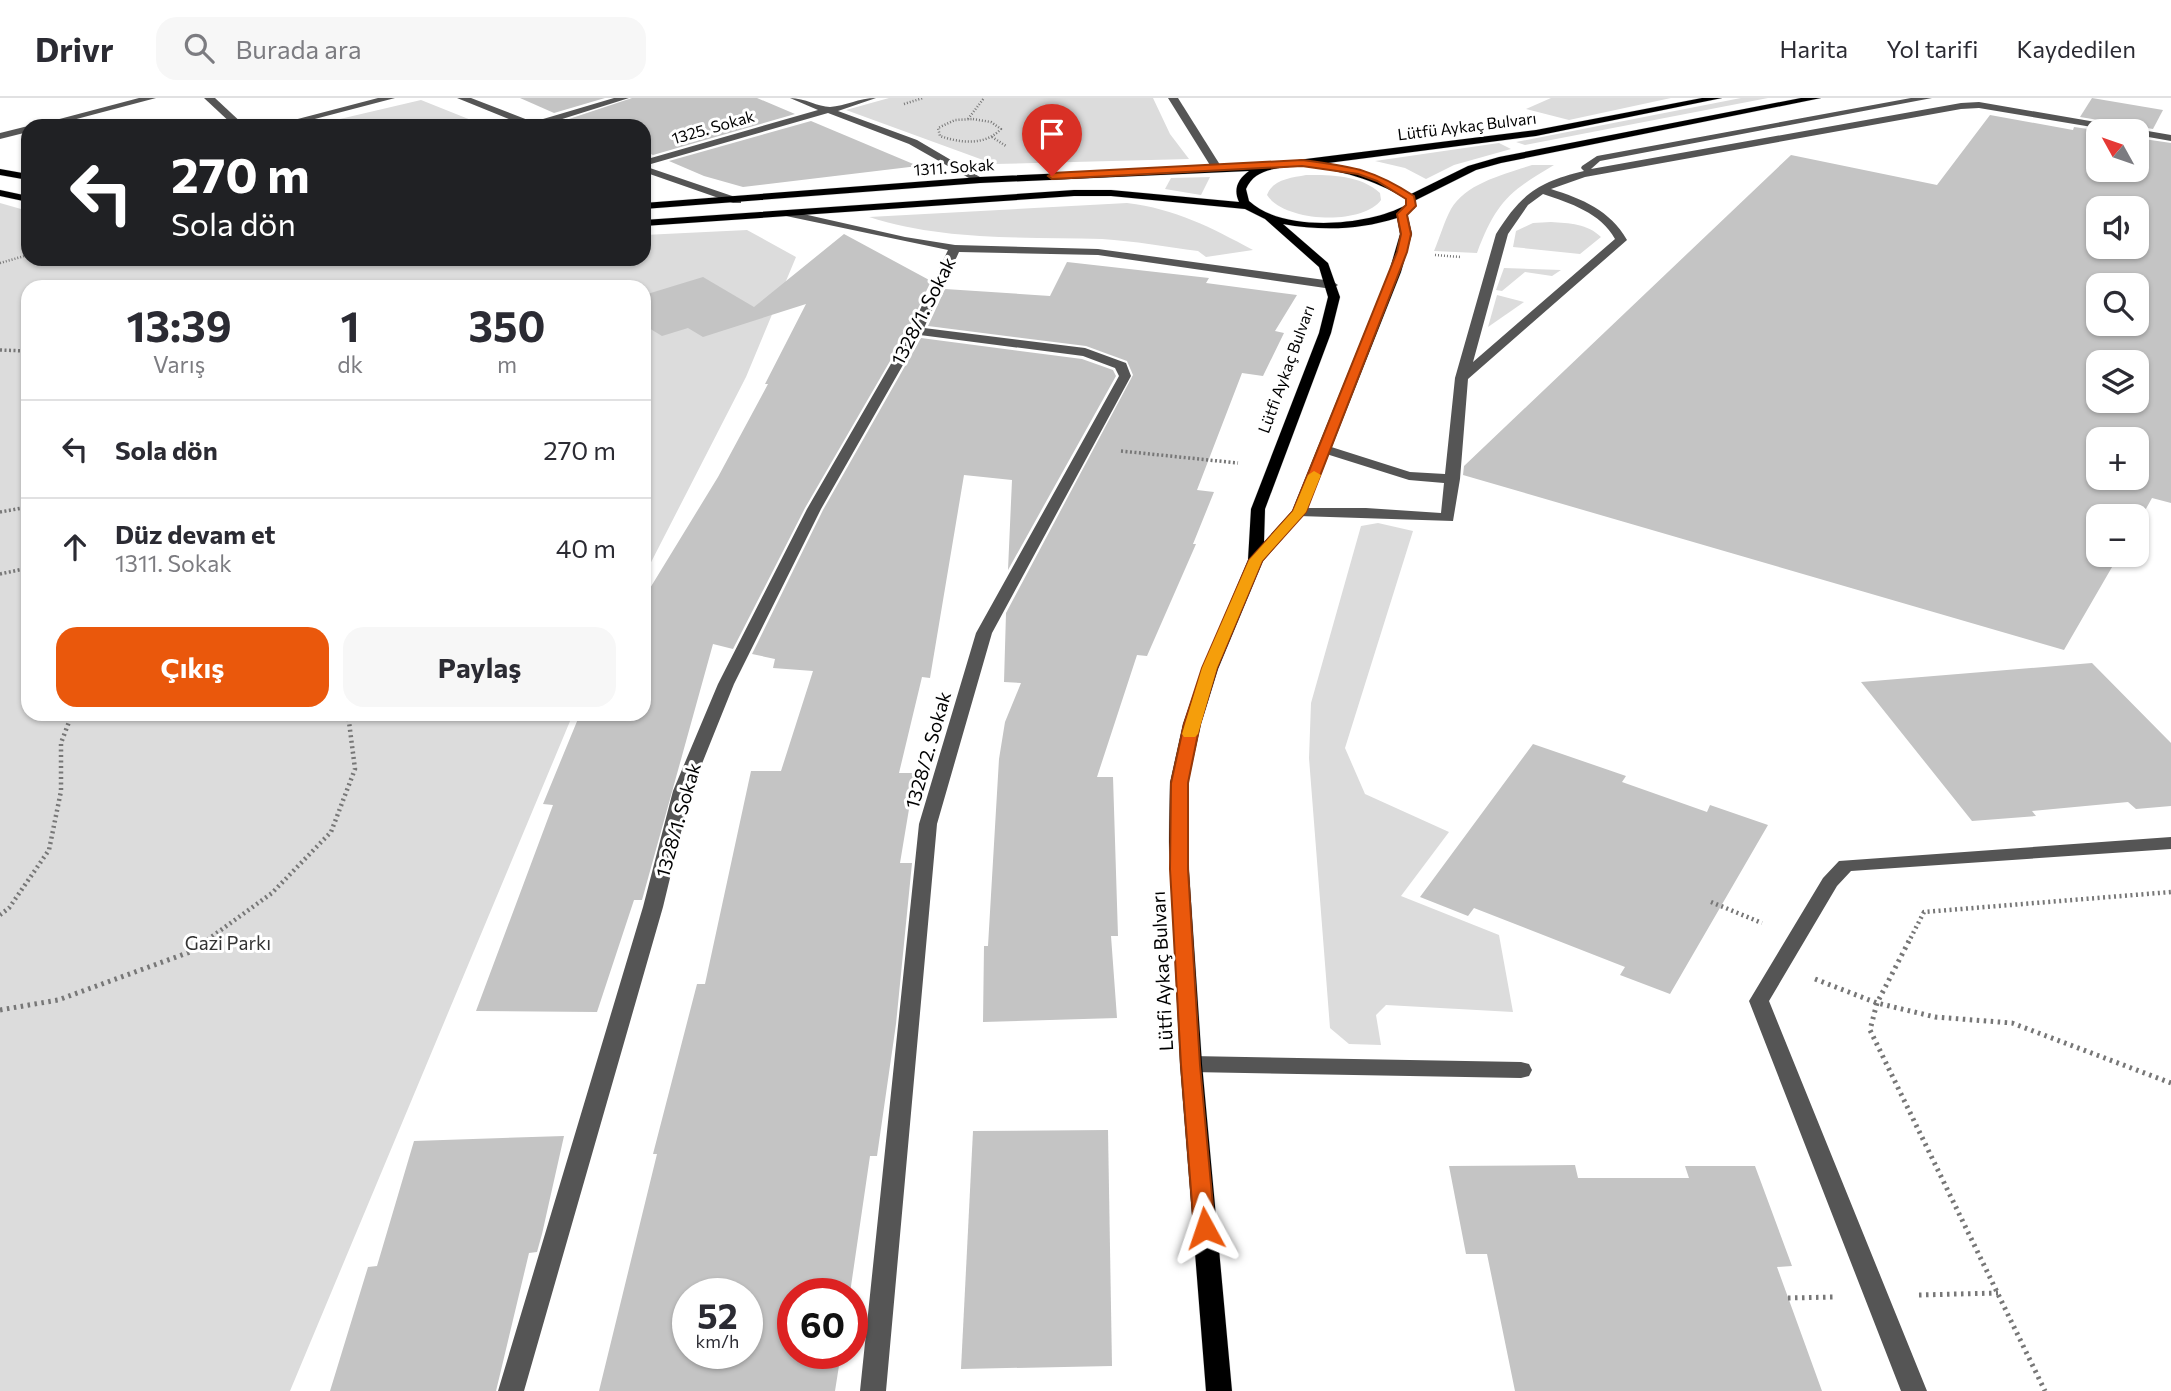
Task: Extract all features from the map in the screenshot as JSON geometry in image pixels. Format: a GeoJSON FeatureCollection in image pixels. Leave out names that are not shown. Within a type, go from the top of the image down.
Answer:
{"type":"FeatureCollection","features":[{"type":"Feature","properties":{"kind":"main road","name":"Lütfü Aykaç Bulvarı"},"geometry":{"type":"LineString","coordinates":[[1302,163],[1536,133],[1717,98]]}},
{"type":"Feature","properties":{"kind":"main road","name":"Lütfü Aykaç Bulvarı"},"geometry":{"type":"LineString","coordinates":[[1411,198],[1454,176],[1499,160],[1816,98]]}},
{"type":"Feature","properties":{"kind":"main road","name":"1311. Sokak"},"geometry":{"type":"LineString","coordinates":[[651,206],[980,180],[1302,163]]}},
{"type":"Feature","properties":{"kind":"main road"},"geometry":{"type":"LineString","coordinates":[[1266,167],[1243,182],[1240,192],[1247,206],[1268,217],[1321,225],[1353,225],[1402,214],[1411,206],[1411,198],[1381,178],[1360,171],[1302,163]]}},
{"type":"Feature","properties":{"kind":"main road"},"geometry":{"type":"LineString","coordinates":[[0,172],[21,176]]}},
{"type":"Feature","properties":{"kind":"main road"},"geometry":{"type":"LineString","coordinates":[[0,193],[21,198]]}},
{"type":"Feature","properties":{"kind":"main road","name":"1311. Sokak"},"geometry":{"type":"LineString","coordinates":[[651,223],[1074,193],[1111,193],[1247,206]]}},
{"type":"Feature","properties":{"kind":"main road","name":"Lütfi Aykaç Bulvarı"},"geometry":{"type":"LineString","coordinates":[[1219,1391],[1191,1065],[1178,842],[1179,783],[1192,724],[1210,668],[1256,560],[1300,512],[1325,449],[1402,252],[1406,234],[1402,214]]}},
{"type":"Feature","properties":{"kind":"main road","name":"Lütfi Aykaç Bulvarı"},"geometry":{"type":"LineString","coordinates":[[1256,560],[1258,509],[1325,333],[1334,297],[1324,265],[1268,217]]}},
{"type":"Feature","properties":{"kind":"street"},"geometry":{"type":"LineString","coordinates":[[66,119],[151,98]]}},
{"type":"Feature","properties":{"kind":"street"},"geometry":{"type":"LineString","coordinates":[[209,98],[232,119]]}},
{"type":"Feature","properties":{"kind":"street"},"geometry":{"type":"LineString","coordinates":[[304,119],[390,98]]}},
{"type":"Feature","properties":{"kind":"street"},"geometry":{"type":"LineString","coordinates":[[462,98],[518,119]]}},
{"type":"Feature","properties":{"kind":"street"},"geometry":{"type":"LineString","coordinates":[[554,119],[624,98]]}},
{"type":"Feature","properties":{"kind":"street"},"geometry":{"type":"LineString","coordinates":[[795,98],[913,142],[980,180]]}},
{"type":"Feature","properties":{"kind":"street","name":"1325. Sokak"},"geometry":{"type":"LineString","coordinates":[[651,161],[872,98]]}},
{"type":"Feature","properties":{"kind":"street"},"geometry":{"type":"LineString","coordinates":[[1173,98],[1217,169]]}},
{"type":"Feature","properties":{"kind":"street"},"geometry":{"type":"LineString","coordinates":[[1300,512],[1366,512],[1448,518],[1462,378],[1502,234],[1513,214],[1540,189],[1580,172],[1597,159],[1927,98]]}},
{"type":"Feature","properties":{"kind":"street"},"geometry":{"type":"LineString","coordinates":[[1580,172],[1622,168],[1961,106],[1979,105],[2086,124]]}},
{"type":"Feature","properties":{"kind":"street"},"geometry":{"type":"LineString","coordinates":[[0,136],[21,131]]}},
{"type":"Feature","properties":{"kind":"street"},"geometry":{"type":"LineString","coordinates":[[2149,134],[2171,138]]}},
{"type":"Feature","properties":{"kind":"street"},"geometry":{"type":"LineString","coordinates":[[651,171],[737,201]]}},
{"type":"Feature","properties":{"kind":"street"},"geometry":{"type":"LineString","coordinates":[[1462,378],[1621,240],[1616,227],[1576,201],[1540,189]]}},
{"type":"Feature","properties":{"kind":"street","name":"1328/1. Sokak"},"geometry":{"type":"LineString","coordinates":[[790,214],[905,240],[955,248],[1098,252],[1332,285]]}},
{"type":"Feature","properties":{"kind":"street","name":"1328/1. Sokak"},"geometry":{"type":"LineString","coordinates":[[511,1391],[653,907],[682,791],[726,684],[814,509],[916,331],[955,248]]}},
{"type":"Feature","properties":{"kind":"street","name":"1328/2. Sokak"},"geometry":{"type":"LineString","coordinates":[[873,1391],[928,824],[984,633],[1125,376],[1121,366],[1085,352],[916,331]]}},
{"type":"Feature","properties":{"kind":"street"},"geometry":{"type":"LineString","coordinates":[[1325,449],[1409,476],[1453,479]]}},
{"type":"Feature","properties":{"kind":"street"},"geometry":{"type":"LineString","coordinates":[[1914,1391],[1759,1001],[1830,882],[1846,865],[2171,843]]}},
{"type":"Feature","properties":{"kind":"street"},"geometry":{"type":"LineString","coordinates":[[1191,1065],[1521,1070]]}},
{"type":"Feature","properties":{"kind":"path"},"geometry":{"type":"LineString","coordinates":[[968,119],[990,122],[1001,129],[992,137],[970,141],[947,139],[937,131],[943,124],[968,119],[984,98]]}},
{"type":"Feature","properties":{"kind":"path"},"geometry":{"type":"LineString","coordinates":[[1402,252],[1496,261]]}},
{"type":"Feature","properties":{"kind":"path"},"geometry":{"type":"LineString","coordinates":[[0,263],[21,257]]}},
{"type":"Feature","properties":{"kind":"path"},"geometry":{"type":"LineString","coordinates":[[0,350],[21,351]]}},
{"type":"Feature","properties":{"kind":"path"},"geometry":{"type":"LineString","coordinates":[[1086,449],[1213,458],[1273,469]]}},
{"type":"Feature","properties":{"kind":"path"},"geometry":{"type":"LineString","coordinates":[[0,512],[21,508]]}},
{"type":"Feature","properties":{"kind":"path"},"geometry":{"type":"LineString","coordinates":[[0,574],[21,570]]}},
{"type":"Feature","properties":{"kind":"path"},"geometry":{"type":"LineString","coordinates":[[0,915],[9,908],[49,850],[61,791],[61,743],[69,721]]}},
{"type":"Feature","properties":{"kind":"path"},"geometry":{"type":"LineString","coordinates":[[0,1010],[58,1000],[190,952],[272,894],[331,832],[355,769],[349,721]]}},
{"type":"Feature","properties":{"kind":"path"},"geometry":{"type":"LineString","coordinates":[[2045,1391],[1870,1030],[1877,1003],[1924,912],[2171,892]]}},
{"type":"Feature","properties":{"kind":"path"},"geometry":{"type":"LineString","coordinates":[[1711,902],[1776,929],[1813,978],[1877,1003],[1935,1017],[2012,1023],[2171,1083]]}},
{"type":"Feature","properties":{"kind":"green space"},"geometry":{"type":"Polygon","coordinates":[[[889,98],[1153,98],[1170,134],[1189,159],[994,164],[846,110],[889,98]]]}},
{"type":"Feature","properties":{"kind":"green space"},"geometry":{"type":"Polygon","coordinates":[[[1551,98],[1671,98],[1569,120],[1526,109],[1551,98]]]}},
{"type":"Feature","properties":{"kind":"green space"},"geometry":{"type":"Polygon","coordinates":[[[1741,98],[1768,98],[1525,145],[1516,142],[1741,98]]]}},
{"type":"Feature","properties":{"kind":"green space"},"geometry":{"type":"Polygon","coordinates":[[[421,100],[468,119],[340,119],[421,100]]]}},
{"type":"Feature","properties":{"kind":"green space"},"geometry":{"type":"Polygon","coordinates":[[[1499,143],[1511,149],[1454,165],[1426,179],[1405,168],[1375,161],[1499,143]]]}},
{"type":"Feature","properties":{"kind":"green space"},"geometry":{"type":"Polygon","coordinates":[[[1532,165],[1554,165],[1525,183],[1505,200],[1491,222],[1477,253],[1434,251],[1451,209],[1466,192],[1498,176],[1532,165]]]}},
{"type":"Feature","properties":{"kind":"green space"},"geometry":{"type":"Polygon","coordinates":[[[1306,175],[1355,179],[1380,193],[1381,200],[1358,214],[1323,217],[1289,211],[1267,195],[1278,182],[1306,175]]]}},
{"type":"Feature","properties":{"kind":"green space"},"geometry":{"type":"Polygon","coordinates":[[[1210,177],[1201,195],[1165,189],[1171,178],[1210,177]]]}},
{"type":"Feature","properties":{"kind":"green space","name":"Gazi Parkı"},"geometry":{"type":"Polygon","coordinates":[[[0,203],[21,209],[21,266],[651,266],[651,235],[747,230],[796,257],[746,377],[651,562],[651,280],[21,280],[21,721],[570,721],[290,1391],[0,1391],[0,203]]]}},
{"type":"Feature","properties":{"kind":"green space"},"geometry":{"type":"Polygon","coordinates":[[[1127,203],[1177,214],[1253,250],[1206,257],[1198,251],[1114,240],[955,234],[897,225],[869,217],[1127,203]]]}},
{"type":"Feature","properties":{"kind":"green space"},"geometry":{"type":"Polygon","coordinates":[[[1551,222],[1584,227],[1601,237],[1580,254],[1513,247],[1516,231],[1533,223],[1551,222]]]}},
{"type":"Feature","properties":{"kind":"green space"},"geometry":{"type":"Polygon","coordinates":[[[1504,268],[1561,270],[1552,276],[1525,272],[1502,291],[1496,290],[1504,268]]]}},
{"type":"Feature","properties":{"kind":"green space"},"geometry":{"type":"Polygon","coordinates":[[[1497,295],[1524,302],[1488,327],[1497,295]]]}},
{"type":"Feature","properties":{"kind":"green space"},"geometry":{"type":"Polygon","coordinates":[[[1378,523],[1413,531],[1345,748],[1365,794],[1449,832],[1401,896],[1499,935],[1513,1012],[1386,1005],[1376,1015],[1381,1045],[1349,1044],[1330,1028],[1309,758],[1311,703],[1361,526],[1378,523]]]}},
{"type":"Feature","properties":{"kind":"building"},"geometry":{"type":"Polygon","coordinates":[[[520,98],[605,98],[554,113],[520,98]]]}},
{"type":"Feature","properties":{"kind":"building"},"geometry":{"type":"Polygon","coordinates":[[[632,98],[757,98],[795,114],[653,155],[651,119],[569,119],[632,98]]]}},
{"type":"Feature","properties":{"kind":"building"},"geometry":{"type":"Polygon","coordinates":[[[2092,98],[2163,110],[2153,129],[2149,128],[2149,119],[2080,117],[2092,98]]]}},
{"type":"Feature","properties":{"kind":"building"},"geometry":{"type":"Polygon","coordinates":[[[1990,115],[2073,130],[2074,127],[2086,129],[2086,182],[2149,182],[2149,140],[2171,143],[2171,503],[2152,498],[2149,504],[2086,504],[2086,567],[2112,567],[2064,650],[1463,475],[1464,466],[1791,155],[1937,185],[1990,115]]]}},
{"type":"Feature","properties":{"kind":"building"},"geometry":{"type":"Polygon","coordinates":[[[811,121],[918,166],[743,187],[704,176],[669,161],[811,121]]]}},
{"type":"Feature","properties":{"kind":"building"},"geometry":{"type":"Polygon","coordinates":[[[844,234],[931,281],[908,330],[805,508],[733,649],[713,644],[642,900],[634,900],[597,1012],[476,1011],[553,805],[543,804],[577,721],[651,721],[651,587],[718,477],[768,384],[765,384],[806,304],[703,337],[688,328],[662,336],[651,329],[651,293],[703,277],[754,307],[844,234]]]}},
{"type":"Feature","properties":{"kind":"building"},"geometry":{"type":"Polygon","coordinates":[[[1067,262],[1209,278],[1206,283],[1297,295],[1275,331],[1284,333],[1263,376],[1242,373],[1197,490],[1214,492],[1193,544],[1196,544],[1147,656],[1137,655],[1097,777],[1113,777],[1118,936],[1111,936],[1117,1018],[983,1022],[984,946],[988,946],[999,759],[1005,722],[1021,683],[1004,682],[1006,613],[1133,375],[1127,361],[1086,346],[928,326],[945,289],[1050,296],[1067,262]]]}},
{"type":"Feature","properties":{"kind":"building"},"geometry":{"type":"Polygon","coordinates":[[[921,338],[1082,359],[1113,370],[1116,376],[1008,570],[1012,480],[964,475],[930,678],[922,677],[899,773],[915,773],[900,863],[912,863],[896,1024],[877,1156],[870,1156],[852,1278],[777,1278],[777,1369],[838,1369],[835,1391],[599,1391],[657,1154],[653,1154],[697,984],[705,984],[751,771],[781,771],[813,671],[773,668],[775,659],[752,654],[823,510],[921,338]]]}},
{"type":"Feature","properties":{"kind":"building"},"geometry":{"type":"Polygon","coordinates":[[[2092,663],[2171,743],[2171,806],[2136,809],[2128,802],[2032,811],[2036,816],[1972,821],[1861,682],[2092,663]]]}},
{"type":"Feature","properties":{"kind":"building"},"geometry":{"type":"Polygon","coordinates":[[[1533,744],[1626,776],[1622,782],[1707,812],[1710,805],[1768,825],[1670,994],[1620,975],[1625,967],[1474,908],[1468,916],[1420,897],[1533,744]]]}},
{"type":"Feature","properties":{"kind":"building"},"geometry":{"type":"Polygon","coordinates":[[[1108,1130],[1112,1366],[961,1369],[973,1131],[1108,1130]]]}},
{"type":"Feature","properties":{"kind":"building"},"geometry":{"type":"Polygon","coordinates":[[[564,1136],[542,1234],[537,1252],[529,1253],[496,1391],[330,1391],[368,1267],[377,1266],[414,1141],[564,1136]]]}},
{"type":"Feature","properties":{"kind":"building"},"geometry":{"type":"Polygon","coordinates":[[[1575,1165],[1578,1178],[1689,1178],[1685,1166],[1755,1166],[1792,1266],[1777,1267],[1822,1391],[1515,1391],[1487,1254],[1466,1254],[1449,1166],[1575,1165]]]}},
{"type":"Feature","properties":{"kind":"slow traffic"},"geometry":{"type":"LineString","coordinates":[[1190,734],[1210,668],[1256,560],[1300,512],[1314,475]]}},
{"type":"Feature","properties":{"kind":"route"},"geometry":{"type":"LineString","coordinates":[[1052,176],[1266,167],[1302,163],[1360,171],[1381,178],[1411,198],[1411,206],[1402,214],[1406,234],[1395,272],[1300,512],[1256,560],[1210,668],[1192,724],[1179,783],[1179,869],[1191,1065],[1205,1228]]}}]}
